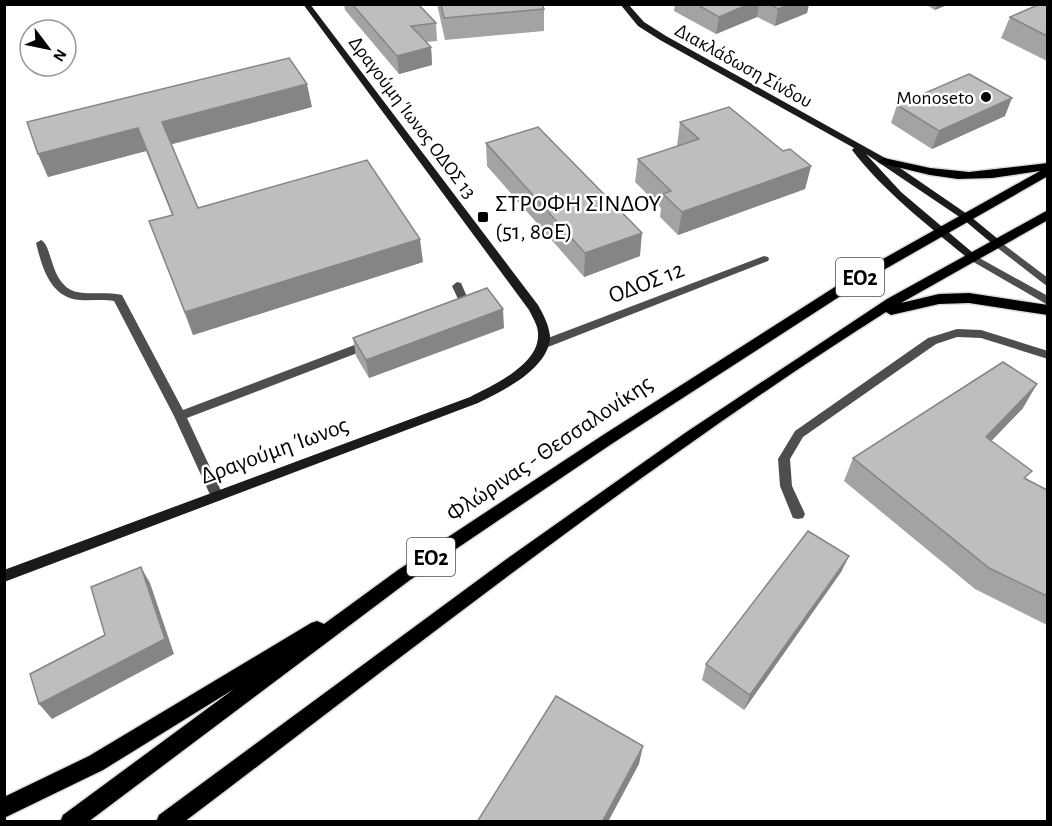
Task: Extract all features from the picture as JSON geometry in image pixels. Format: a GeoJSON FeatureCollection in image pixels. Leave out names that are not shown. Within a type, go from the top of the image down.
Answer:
{"type":"FeatureCollection","features":[{"type":"Feature","properties":{"kind":"main road","name":"Δραγούμη Ίωνος ΟΔΟΣ 13"},"geometry":{"type":"LineString","coordinates":[[306,4],[519,286],[534,308],[543,328],[544,344]]}},
{"type":"Feature","properties":{"kind":"main road","name":"Διακλάδωση Σίνδου"},"geometry":{"type":"LineString","coordinates":[[623,4],[641,24],[663,38],[884,161],[967,218],[999,244]]}},
{"type":"Feature","properties":{"kind":"main road"},"geometry":{"type":"LineString","coordinates":[[855,146],[870,167],[974,258]]}},
{"type":"Feature","properties":{"kind":"main road"},"geometry":{"type":"LineString","coordinates":[[884,161],[960,176],[1047,169]]}},
{"type":"Feature","properties":{"kind":"main road","name":"Φλώρινας - Θεσσαλονίκης"},"geometry":{"type":"LineString","coordinates":[[70,822],[404,576],[771,333],[1047,169]]}},
{"type":"Feature","properties":{"kind":"main road","name":"ΕΟ2"},"geometry":{"type":"LineString","coordinates":[[166,822],[529,551],[635,475],[873,314],[999,244],[1047,214]]}},
{"type":"Feature","properties":{"kind":"main road"},"geometry":{"type":"LineString","coordinates":[[873,314],[939,299],[969,298],[1047,310]]}},
{"type":"Feature","properties":{"kind":"main road","name":"Δραγούμη Ίωνος"},"geometry":{"type":"LineString","coordinates":[[4,576],[485,394],[519,374],[537,357],[544,344]]}},
{"type":"Feature","properties":{"kind":"main road"},"geometry":{"type":"LineString","coordinates":[[4,808],[96,763],[404,576]]}},
{"type":"Feature","properties":{"kind":"street"},"geometry":{"type":"LineString","coordinates":[[40,243],[50,273],[62,289],[75,296],[109,295],[118,298],[180,416],[217,495]]}},
{"type":"Feature","properties":{"kind":"street"},"geometry":{"type":"LineString","coordinates":[[999,244],[1047,284]]}},
{"type":"Feature","properties":{"kind":"street"},"geometry":{"type":"LineString","coordinates":[[974,258],[1047,301]]}},
{"type":"Feature","properties":{"kind":"street","name":"ΟΔΟΣ 12"},"geometry":{"type":"LineString","coordinates":[[544,344],[764,259]]}},
{"type":"Feature","properties":{"kind":"street"},"geometry":{"type":"LineString","coordinates":[[449,314],[460,308],[463,300],[457,286]]}},
{"type":"Feature","properties":{"kind":"street"},"geometry":{"type":"LineString","coordinates":[[798,514],[786,486],[784,459],[799,434],[932,340],[957,333],[981,334],[1047,355]]}},
{"type":"Feature","properties":{"kind":"street"},"geometry":{"type":"LineString","coordinates":[[180,416],[382,339]]}},
{"type":"Feature","properties":{"kind":"building"},"geometry":{"type":"Polygon","coordinates":[[[352,4],[418,4],[436,23],[411,26],[431,47],[397,56],[352,4]]]}},
{"type":"Feature","properties":{"kind":"building"},"geometry":{"type":"Polygon","coordinates":[[[441,4],[542,4],[544,9],[444,18],[441,4]]]}},
{"type":"Feature","properties":{"kind":"building"},"geometry":{"type":"Polygon","coordinates":[[[696,4],[749,4],[719,17],[696,4]]]}},
{"type":"Feature","properties":{"kind":"building"},"geometry":{"type":"Polygon","coordinates":[[[769,4],[790,4],[778,9],[769,4]]]}},
{"type":"Feature","properties":{"kind":"building"},"geometry":{"type":"Polygon","coordinates":[[[1040,4],[1047,4],[1047,36],[1010,17],[1040,4]]]}},
{"type":"Feature","properties":{"kind":"building"},"geometry":{"type":"Polygon","coordinates":[[[289,58],[307,84],[162,122],[198,208],[367,160],[420,239],[185,312],[149,221],[173,215],[138,128],[38,154],[27,122],[289,58]]]}},
{"type":"Feature","properties":{"kind":"building"},"geometry":{"type":"Polygon","coordinates":[[[969,74],[1012,98],[939,131],[897,105],[969,74]]]}},
{"type":"Feature","properties":{"kind":"building"},"geometry":{"type":"Polygon","coordinates":[[[729,107],[783,151],[790,149],[811,166],[682,212],[663,194],[671,191],[638,159],[699,139],[680,122],[729,107]]]}},
{"type":"Feature","properties":{"kind":"building"},"geometry":{"type":"Polygon","coordinates":[[[538,127],[642,233],[585,253],[486,143],[538,127]]]}},
{"type":"Feature","properties":{"kind":"building"},"geometry":{"type":"Polygon","coordinates":[[[487,288],[503,309],[366,360],[353,338],[487,288]]]}},
{"type":"Feature","properties":{"kind":"building"},"geometry":{"type":"Polygon","coordinates":[[[1003,362],[1037,384],[986,437],[1032,471],[1024,478],[1047,490],[1047,596],[989,568],[853,458],[1003,362]]]}},
{"type":"Feature","properties":{"kind":"building"},"geometry":{"type":"Polygon","coordinates":[[[808,531],[849,556],[750,695],[706,664],[808,531]]]}},
{"type":"Feature","properties":{"kind":"building"},"geometry":{"type":"Polygon","coordinates":[[[141,567],[165,639],[39,704],[30,674],[105,635],[91,587],[141,567]]]}},
{"type":"Feature","properties":{"kind":"building"},"geometry":{"type":"Polygon","coordinates":[[[556,696],[643,746],[602,822],[477,822],[556,696]]]}},
{"type":"Feature","properties":{"kind":"place","name":"Monoseto"},"geometry":{"type":"Point","coordinates":[986,97]}},
{"type":"Feature","properties":{"kind":"place","name":"ΣΤΡΟΦΗ ΣΙΝΔΟΥ (51, 80Ε)"},"geometry":{"type":"Point","coordinates":[483,217]}}]}
